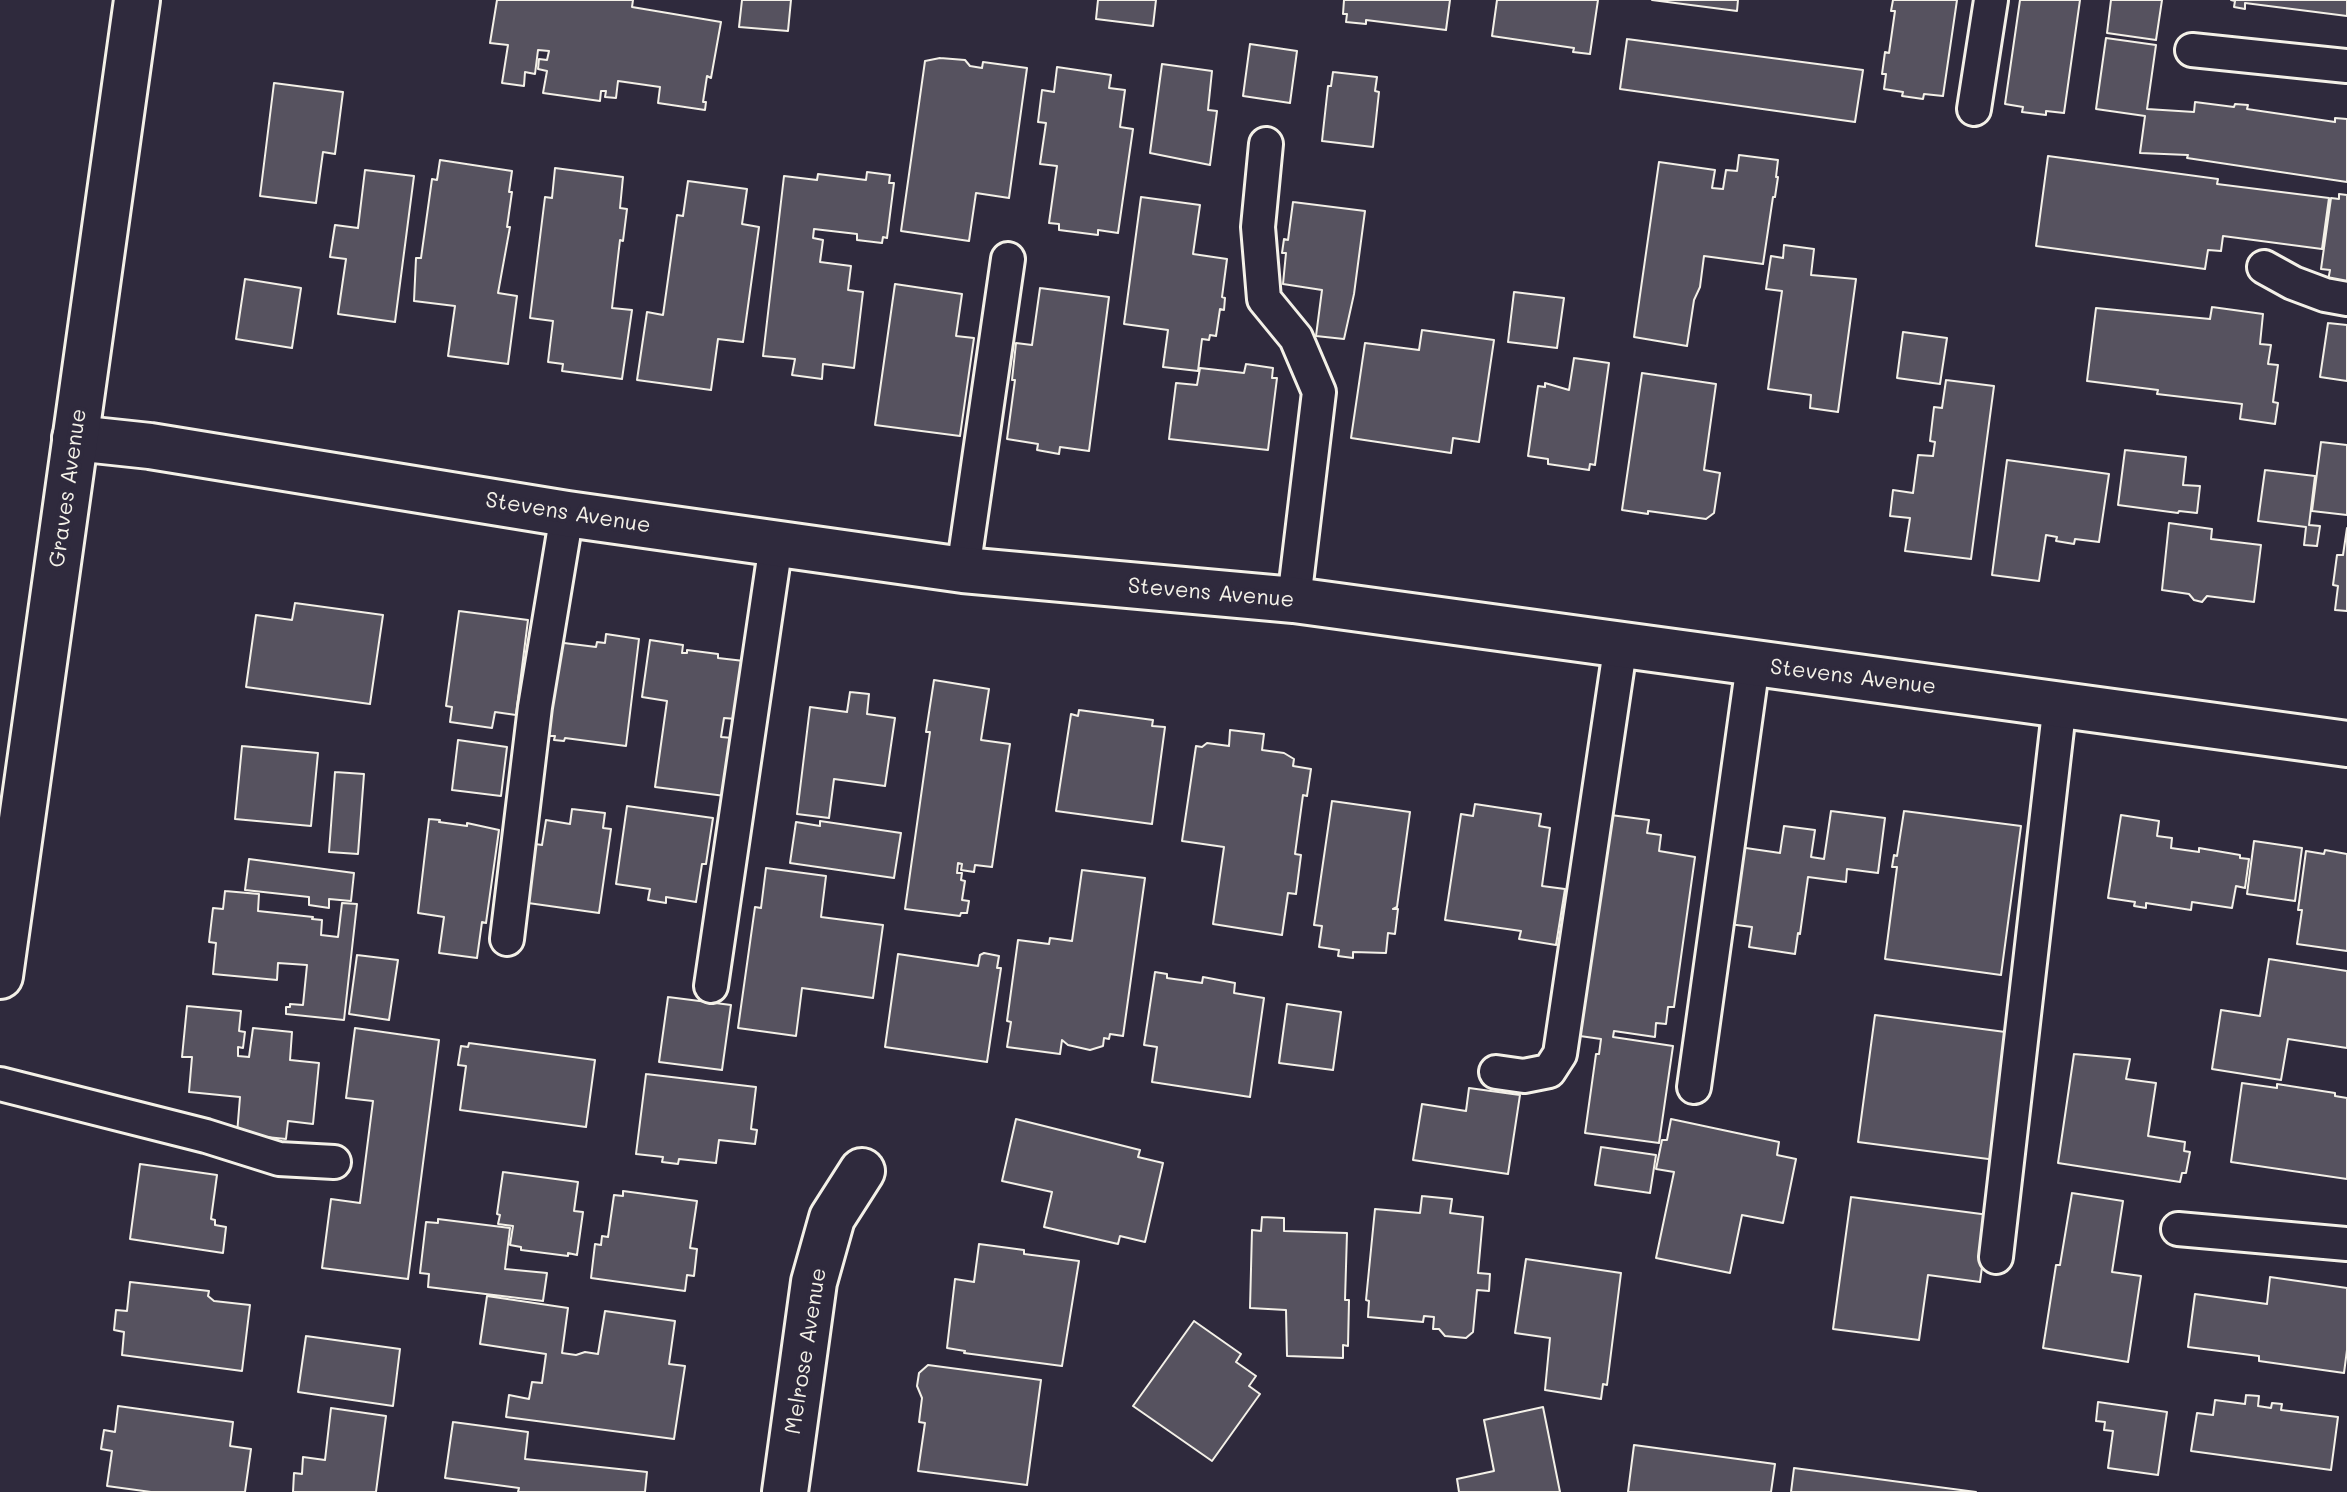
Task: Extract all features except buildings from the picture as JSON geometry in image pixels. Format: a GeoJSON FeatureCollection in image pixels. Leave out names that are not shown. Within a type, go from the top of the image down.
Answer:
{"type":"FeatureCollection","features":[{"type":"Feature","properties":{"kind":"street","name":"Graves Avenue"},"geometry":{"type":"LineString","coordinates":[[0,976],[13,784],[75,438],[137,0]]}},
{"type":"Feature","properties":{"kind":"street","name":"Stevens Avenue"},"geometry":{"type":"LineString","coordinates":[[75,438],[150,446],[567,514],[963,570],[1294,600],[2347,744]]}},
{"type":"Feature","properties":{"kind":"street","name":"Melrose Avenue"},"geometry":{"type":"LineString","coordinates":[[785,1492],[814,1282],[832,1218],[862,1171]]}},
{"type":"Feature","properties":{"kind":"lane"},"geometry":{"type":"LineString","coordinates":[[1974,109],[1991,0]]}},
{"type":"Feature","properties":{"kind":"lane"},"geometry":{"type":"LineString","coordinates":[[2192,50],[2347,66]]}},
{"type":"Feature","properties":{"kind":"lane"},"geometry":{"type":"LineString","coordinates":[[1266,144],[1258,227],[1264,299],[1296,338],[1319,392],[1294,600]]}},
{"type":"Feature","properties":{"kind":"lane"},"geometry":{"type":"LineString","coordinates":[[963,570],[1008,259]]}},
{"type":"Feature","properties":{"kind":"lane"},"geometry":{"type":"LineString","coordinates":[[2264,267],[2293,283],[2325,295],[2347,299]]}},
{"type":"Feature","properties":{"kind":"lane"},"geometry":{"type":"LineString","coordinates":[[507,939],[535,707],[567,514]]}},
{"type":"Feature","properties":{"kind":"lane"},"geometry":{"type":"LineString","coordinates":[[711,986],[776,544]]}},
{"type":"Feature","properties":{"kind":"lane"},"geometry":{"type":"LineString","coordinates":[[1496,1072],[1524,1076],[1549,1071],[1560,1054],[1621,643]]}},
{"type":"Feature","properties":{"kind":"lane"},"geometry":{"type":"LineString","coordinates":[[1694,1087],[1753,664]]}},
{"type":"Feature","properties":{"kind":"lane"},"geometry":{"type":"LineString","coordinates":[[1996,1257],[2060,703]]}},
{"type":"Feature","properties":{"kind":"lane"},"geometry":{"type":"LineString","coordinates":[[0,1084],[206,1136],[279,1159],[334,1162]]}},
{"type":"Feature","properties":{"kind":"lane"},"geometry":{"type":"LineString","coordinates":[[2178,1229],[2347,1244]]}}]}
